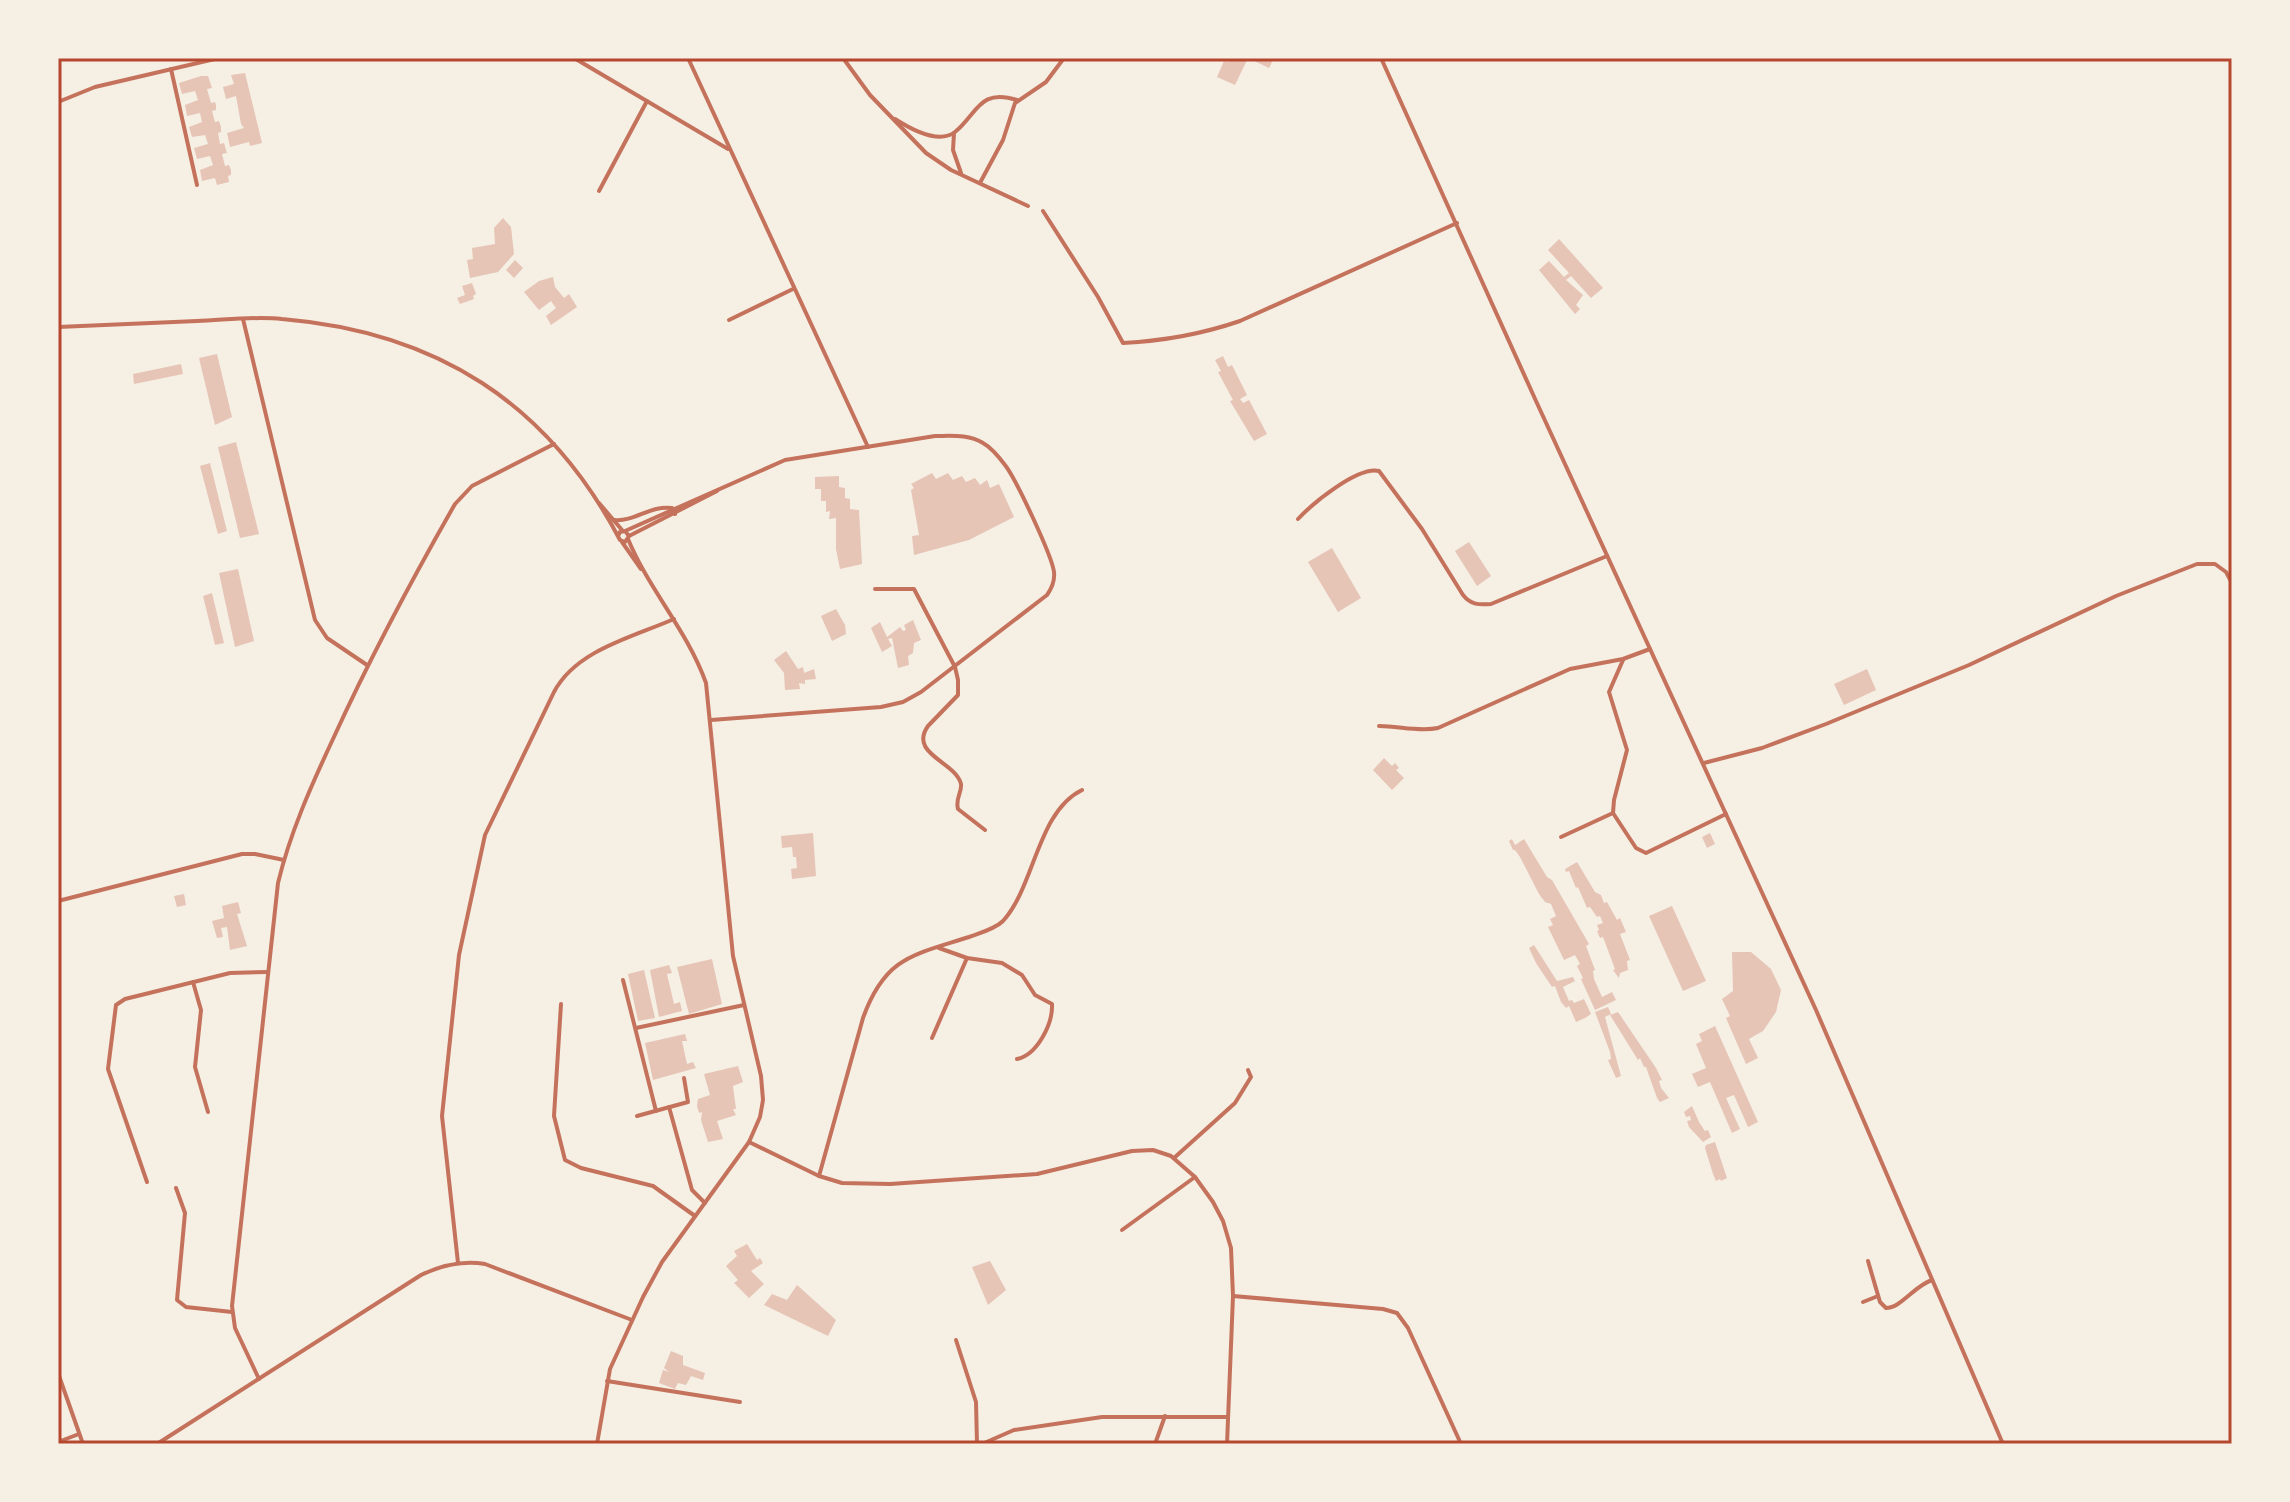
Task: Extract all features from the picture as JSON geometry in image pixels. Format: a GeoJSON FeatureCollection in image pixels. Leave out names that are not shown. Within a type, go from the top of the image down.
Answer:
{"type":"FeatureCollection","features":[{"type":"Feature","properties":{"kind":"street"},"geometry":{"type":"LineString","coordinates":[[58,102],[95,87],[219,58]]}},
{"type":"Feature","properties":{"kind":"street"},"geometry":{"type":"LineString","coordinates":[[574,58],[730,150]]}},
{"type":"Feature","properties":{"kind":"street"},"geometry":{"type":"LineString","coordinates":[[688,58],[868,447]]}},
{"type":"Feature","properties":{"kind":"street"},"geometry":{"type":"LineString","coordinates":[[843,58],[870,95],[926,153],[963,175],[1028,206]]}},
{"type":"Feature","properties":{"kind":"street"},"geometry":{"type":"LineString","coordinates":[[981,182],[1003,140],[1017,100],[1046,82],[1064,58]]}},
{"type":"Feature","properties":{"kind":"street"},"geometry":{"type":"LineString","coordinates":[[1381,58],[1816,1010],[2003,1444]]}},
{"type":"Feature","properties":{"kind":"street"},"geometry":{"type":"LineString","coordinates":[[171,69],[197,185]]}},
{"type":"Feature","properties":{"kind":"street"},"geometry":{"type":"LineString","coordinates":[[890,116],[918,132],[938,136],[954,133],[977,107],[992,98],[1017,100]]}},
{"type":"Feature","properties":{"kind":"street"},"geometry":{"type":"LineString","coordinates":[[599,191],[647,101]]}},
{"type":"Feature","properties":{"kind":"street"},"geometry":{"type":"LineString","coordinates":[[954,133],[954,157],[963,175]]}},
{"type":"Feature","properties":{"kind":"street"},"geometry":{"type":"LineString","coordinates":[[1043,211],[1098,297],[1123,343],[1204,332],[1240,321],[1457,223]]}},
{"type":"Feature","properties":{"kind":"street"},"geometry":{"type":"LineString","coordinates":[[729,320],[793,289]]}},
{"type":"Feature","properties":{"kind":"street"},"geometry":{"type":"LineString","coordinates":[[243,319],[315,620],[335,645],[367,665]]}},
{"type":"Feature","properties":{"kind":"street"},"geometry":{"type":"LineString","coordinates":[[58,327],[282,319],[371,334],[418,348],[500,396],[554,444],[598,501],[674,619],[700,667],[706,683],[711,720],[733,956],[763,1089],[760,1117],[749,1142],[657,1271],[632,1321],[607,1381],[597,1444]]}},
{"type":"Feature","properties":{"kind":"street"},"geometry":{"type":"LineString","coordinates":[[618,536],[672,508],[785,460],[868,447],[949,436],[973,439],[998,456],[1012,476],[1054,571],[1049,592],[921,692],[893,705],[711,720]]}},
{"type":"Feature","properties":{"kind":"street"},"geometry":{"type":"LineString","coordinates":[[259,1379],[235,1328],[232,1312],[278,883],[284,860],[308,794],[367,665],[414,574],[458,499],[482,480],[554,444]]}},
{"type":"Feature","properties":{"kind":"street"},"geometry":{"type":"LineString","coordinates":[[1298,519],[1325,494],[1369,471],[1379,471],[1422,529],[1463,595],[1479,605],[1491,604],[1607,556]]}},
{"type":"Feature","properties":{"kind":"street"},"geometry":{"type":"LineString","coordinates":[[622,542],[722,488]]}},
{"type":"Feature","properties":{"kind":"street"},"geometry":{"type":"LineString","coordinates":[[598,501],[629,538],[645,574]]}},
{"type":"Feature","properties":{"kind":"street"},"geometry":{"type":"LineString","coordinates":[[614,520],[632,519],[658,507],[672,508]]}},
{"type":"Feature","properties":{"kind":"street"},"geometry":{"type":"LineString","coordinates":[[672,508],[675,514]]}},
{"type":"Feature","properties":{"kind":"street"},"geometry":{"type":"LineString","coordinates":[[1703,763],[1762,748],[1826,724],[1969,665],[2116,596],[2197,564],[2215,564],[2226,572],[2232,583]]}},
{"type":"Feature","properties":{"kind":"street"},"geometry":{"type":"LineString","coordinates":[[875,589],[914,589],[955,667],[958,695],[928,726],[923,739],[929,752],[959,779],[958,809],[985,830]]}},
{"type":"Feature","properties":{"kind":"street"},"geometry":{"type":"LineString","coordinates":[[458,1263],[442,1116],[459,955],[485,835],[567,671],[594,654],[674,619]]}},
{"type":"Feature","properties":{"kind":"street"},"geometry":{"type":"LineString","coordinates":[[1379,726],[1425,730],[1438,728],[1570,669],[1623,659],[1650,649]]}},
{"type":"Feature","properties":{"kind":"street"},"geometry":{"type":"LineString","coordinates":[[1623,659],[1609,692],[1627,750],[1613,813],[1636,848],[1642,853],[1649,852],[1726,814]]}},
{"type":"Feature","properties":{"kind":"street"},"geometry":{"type":"LineString","coordinates":[[819,1176],[854,1045],[871,996],[881,981],[899,963],[984,932],[1004,920],[1063,802],[1082,790]]}},
{"type":"Feature","properties":{"kind":"street"},"geometry":{"type":"LineString","coordinates":[[1561,837],[1613,813]]}},
{"type":"Feature","properties":{"kind":"street"},"geometry":{"type":"LineString","coordinates":[[58,901],[242,854],[284,860]]}},
{"type":"Feature","properties":{"kind":"street"},"geometry":{"type":"LineString","coordinates":[[937,947],[967,958],[994,961],[1016,970],[1035,995],[1052,1004],[1046,1029],[1035,1049],[1017,1059]]}},
{"type":"Feature","properties":{"kind":"street"},"geometry":{"type":"LineString","coordinates":[[932,1038],[967,958]]}},
{"type":"Feature","properties":{"kind":"street"},"geometry":{"type":"LineString","coordinates":[[147,1182],[108,1069],[115,1009],[119,1002],[230,973],[268,972]]}},
{"type":"Feature","properties":{"kind":"street"},"geometry":{"type":"LineString","coordinates":[[623,980],[656,1111]]}},
{"type":"Feature","properties":{"kind":"street"},"geometry":{"type":"LineString","coordinates":[[193,982],[201,1010],[195,1069],[208,1112]]}},
{"type":"Feature","properties":{"kind":"street"},"geometry":{"type":"LineString","coordinates":[[561,1004],[554,1116],[565,1160],[576,1166],[653,1186],[695,1216]]}},
{"type":"Feature","properties":{"kind":"street"},"geometry":{"type":"LineString","coordinates":[[636,1028],[744,1005]]}},
{"type":"Feature","properties":{"kind":"street"},"geometry":{"type":"LineString","coordinates":[[1174,1158],[1235,1103],[1251,1077],[1248,1070]]}},
{"type":"Feature","properties":{"kind":"street"},"geometry":{"type":"LineString","coordinates":[[637,1116],[688,1101],[684,1078]]}},
{"type":"Feature","properties":{"kind":"street"},"geometry":{"type":"LineString","coordinates":[[669,1107],[692,1190],[705,1203]]}},
{"type":"Feature","properties":{"kind":"street"},"geometry":{"type":"LineString","coordinates":[[749,1142],[819,1176],[842,1183],[890,1184],[1037,1174],[1132,1151],[1153,1150],[1174,1158],[1195,1177],[1213,1202],[1227,1233],[1232,1259],[1227,1444]]}},
{"type":"Feature","properties":{"kind":"street"},"geometry":{"type":"LineString","coordinates":[[1122,1230],[1195,1177]]}},
{"type":"Feature","properties":{"kind":"street"},"geometry":{"type":"LineString","coordinates":[[176,1188],[185,1213],[177,1300],[186,1307],[232,1312]]}},
{"type":"Feature","properties":{"kind":"street"},"geometry":{"type":"LineString","coordinates":[[1868,1261],[1882,1306],[1895,1307],[1919,1285],[1932,1280]]}},
{"type":"Feature","properties":{"kind":"street"},"geometry":{"type":"LineString","coordinates":[[157,1444],[421,1275],[437,1268],[458,1263],[485,1264],[632,1321]]}},
{"type":"Feature","properties":{"kind":"street"},"geometry":{"type":"LineString","coordinates":[[1233,1296],[1383,1309],[1397,1313],[1408,1328],[1461,1444]]}},
{"type":"Feature","properties":{"kind":"street"},"geometry":{"type":"LineString","coordinates":[[1863,1302],[1878,1296]]}},
{"type":"Feature","properties":{"kind":"street"},"geometry":{"type":"LineString","coordinates":[[956,1340],[976,1402],[979,1444],[1014,1430],[1114,1416],[1228,1417]]}},
{"type":"Feature","properties":{"kind":"street"},"geometry":{"type":"LineString","coordinates":[[58,1373],[83,1444]]}},
{"type":"Feature","properties":{"kind":"street"},"geometry":{"type":"LineString","coordinates":[[607,1381],[740,1402]]}},
{"type":"Feature","properties":{"kind":"street"},"geometry":{"type":"LineString","coordinates":[[1155,1444],[1165,1416]]}},
{"type":"Feature","properties":{"kind":"street"},"geometry":{"type":"LineString","coordinates":[[58,1442],[79,1434]]}},
{"type":"Feature","properties":{"kind":"building"},"geometry":{"type":"Polygon","coordinates":[[[1230,58],[1248,58],[1235,85],[1217,77],[1224,61],[1228,62],[1230,58]]]}},
{"type":"Feature","properties":{"kind":"building"},"geometry":{"type":"Polygon","coordinates":[[[1248,58],[1274,58],[1269,68],[1248,58]]]}},
{"type":"Feature","properties":{"kind":"building"},"geometry":{"type":"Polygon","coordinates":[[[245,73],[262,143],[250,146],[249,142],[230,147],[227,133],[244,128],[236,96],[226,99],[223,87],[234,84],[231,75],[245,73]]]}},
{"type":"Feature","properties":{"kind":"building"},"geometry":{"type":"Polygon","coordinates":[[[208,76],[212,88],[207,89],[211,103],[215,102],[216,105],[216,110],[212,111],[215,122],[219,121],[221,127],[218,133],[220,144],[224,143],[227,153],[222,154],[225,166],[229,165],[231,170],[229,182],[217,185],[215,178],[202,181],[200,170],[213,165],[210,156],[197,159],[194,148],[208,144],[205,135],[192,137],[189,127],[202,122],[200,113],[187,116],[185,105],[198,100],[195,91],[182,94],[179,83],[208,76]]]}},
{"type":"Feature","properties":{"kind":"building"},"geometry":{"type":"Polygon","coordinates":[[[503,218],[511,227],[514,254],[498,272],[470,278],[467,260],[473,259],[472,248],[495,244],[494,228],[503,218]]]}},
{"type":"Feature","properties":{"kind":"building"},"geometry":{"type":"Polygon","coordinates":[[[1559,239],[1603,288],[1591,298],[1571,276],[1566,280],[1583,295],[1576,305],[1580,309],[1575,314],[1539,270],[1549,261],[1564,277],[1569,273],[1548,250],[1559,239]]]}},
{"type":"Feature","properties":{"kind":"building"},"geometry":{"type":"Polygon","coordinates":[[[515,260],[523,268],[514,278],[506,270],[515,260]]]}},
{"type":"Feature","properties":{"kind":"building"},"geometry":{"type":"Polygon","coordinates":[[[553,277],[555,287],[564,298],[569,294],[577,307],[551,325],[546,316],[556,308],[551,301],[539,310],[524,292],[539,281],[553,277]]]}},
{"type":"Feature","properties":{"kind":"building"},"geometry":{"type":"Polygon","coordinates":[[[472,283],[476,294],[474,299],[460,304],[457,298],[465,295],[462,286],[472,283]]]}},
{"type":"Feature","properties":{"kind":"building"},"geometry":{"type":"Polygon","coordinates":[[[217,354],[232,417],[215,425],[199,358],[217,354]]]}},
{"type":"Feature","properties":{"kind":"building"},"geometry":{"type":"Polygon","coordinates":[[[1223,356],[1228,367],[1232,365],[1247,395],[1240,399],[1243,403],[1249,400],[1267,434],[1254,441],[1230,401],[1233,400],[1218,372],[1221,371],[1215,360],[1223,356]]]}},
{"type":"Feature","properties":{"kind":"building"},"geometry":{"type":"Polygon","coordinates":[[[181,364],[183,374],[134,384],[133,374],[181,364]]]}},
{"type":"Feature","properties":{"kind":"building"},"geometry":{"type":"Polygon","coordinates":[[[236,442],[259,534],[240,538],[218,447],[236,442]]]}},
{"type":"Feature","properties":{"kind":"building"},"geometry":{"type":"Polygon","coordinates":[[[210,463],[227,531],[218,534],[200,466],[210,463]]]}},
{"type":"Feature","properties":{"kind":"building"},"geometry":{"type":"Polygon","coordinates":[[[932,473],[936,479],[948,473],[953,480],[962,476],[966,482],[975,478],[980,485],[987,480],[990,488],[999,484],[1014,517],[969,540],[914,555],[912,536],[919,535],[911,484],[932,473]]]}},
{"type":"Feature","properties":{"kind":"building"},"geometry":{"type":"Polygon","coordinates":[[[839,476],[839,487],[845,488],[850,509],[859,510],[862,564],[840,569],[836,549],[836,518],[829,519],[826,501],[821,501],[821,489],[815,489],[815,477],[839,476]]]}},
{"type":"Feature","properties":{"kind":"building"},"geometry":{"type":"Polygon","coordinates":[[[1469,542],[1491,576],[1477,586],[1455,551],[1469,542]]]}},
{"type":"Feature","properties":{"kind":"building"},"geometry":{"type":"Polygon","coordinates":[[[1332,548],[1361,598],[1338,612],[1308,562],[1332,548]]]}},
{"type":"Feature","properties":{"kind":"building"},"geometry":{"type":"Polygon","coordinates":[[[238,569],[254,641],[235,647],[219,573],[238,569]]]}},
{"type":"Feature","properties":{"kind":"building"},"geometry":{"type":"Polygon","coordinates":[[[212,593],[224,643],[215,645],[203,596],[212,593]]]}},
{"type":"Feature","properties":{"kind":"building"},"geometry":{"type":"Polygon","coordinates":[[[836,609],[845,625],[846,634],[832,641],[821,616],[836,609]]]}},
{"type":"Feature","properties":{"kind":"building"},"geometry":{"type":"Polygon","coordinates":[[[913,620],[921,640],[914,643],[913,653],[908,656],[909,665],[898,668],[892,638],[888,639],[892,646],[882,652],[871,628],[880,622],[887,637],[900,627],[906,630],[904,625],[913,620]]]}},
{"type":"Feature","properties":{"kind":"building"},"geometry":{"type":"Polygon","coordinates":[[[786,651],[798,669],[803,667],[804,673],[814,669],[816,679],[799,683],[800,689],[785,690],[784,673],[774,660],[786,651]]]}},
{"type":"Feature","properties":{"kind":"building"},"geometry":{"type":"Polygon","coordinates":[[[1867,669],[1876,690],[1844,705],[1834,684],[1867,669]]]}},
{"type":"Feature","properties":{"kind":"building"},"geometry":{"type":"Polygon","coordinates":[[[1384,758],[1392,766],[1395,763],[1399,768],[1396,770],[1404,778],[1392,790],[1373,770],[1384,758]]]}},
{"type":"Feature","properties":{"kind":"building"},"geometry":{"type":"Polygon","coordinates":[[[813,833],[816,876],[792,879],[791,869],[797,868],[796,857],[793,857],[792,847],[782,848],[781,836],[813,833]]]}},
{"type":"Feature","properties":{"kind":"building"},"geometry":{"type":"Polygon","coordinates":[[[1710,833],[1715,844],[1707,848],[1702,837],[1710,833]]]}},
{"type":"Feature","properties":{"kind":"building"},"geometry":{"type":"Polygon","coordinates":[[[1512,839],[1515,845],[1524,839],[1547,877],[1552,880],[1589,944],[1586,946],[1595,970],[1594,979],[1602,997],[1612,992],[1616,1000],[1595,1010],[1581,979],[1577,966],[1580,964],[1575,955],[1564,960],[1548,927],[1553,925],[1550,919],[1556,916],[1551,904],[1539,894],[1520,857],[1513,850],[1509,841],[1512,839]]]}},
{"type":"Feature","properties":{"kind":"building"},"geometry":{"type":"Polygon","coordinates":[[[1577,862],[1595,892],[1601,895],[1604,903],[1607,902],[1617,920],[1620,918],[1626,932],[1620,934],[1630,960],[1627,961],[1628,970],[1620,973],[1619,978],[1613,970],[1603,937],[1600,938],[1597,931],[1597,925],[1603,923],[1600,916],[1597,917],[1590,907],[1587,908],[1569,871],[1566,872],[1565,869],[1577,862]]]}},
{"type":"Feature","properties":{"kind":"building"},"geometry":{"type":"Polygon","coordinates":[[[184,894],[186,905],[177,907],[174,896],[184,894]]]}},
{"type":"Feature","properties":{"kind":"building"},"geometry":{"type":"Polygon","coordinates":[[[238,902],[241,913],[237,914],[247,946],[230,950],[227,927],[221,928],[223,937],[217,938],[212,921],[224,918],[222,906],[238,902]]]}},
{"type":"Feature","properties":{"kind":"building"},"geometry":{"type":"Polygon","coordinates":[[[1672,906],[1706,981],[1683,991],[1649,916],[1672,906]]]}},
{"type":"Feature","properties":{"kind":"building"},"geometry":{"type":"Polygon","coordinates":[[[1534,945],[1557,981],[1573,977],[1575,981],[1563,987],[1569,1001],[1574,1003],[1584,999],[1591,1014],[1576,1022],[1569,1006],[1566,1008],[1561,1002],[1555,986],[1552,987],[1536,963],[1529,948],[1534,945]]]}},
{"type":"Feature","properties":{"kind":"building"},"geometry":{"type":"Polygon","coordinates":[[[1732,952],[1751,952],[1771,969],[1781,990],[1776,1012],[1763,1031],[1749,1039],[1758,1058],[1746,1064],[1726,1018],[1730,1016],[1722,999],[1733,991],[1732,952]]]}},
{"type":"Feature","properties":{"kind":"building"},"geometry":{"type":"Polygon","coordinates":[[[712,959],[722,1004],[689,1014],[677,967],[712,959]]]}},
{"type":"Feature","properties":{"kind":"building"},"geometry":{"type":"Polygon","coordinates":[[[669,965],[672,973],[667,974],[674,1004],[680,1002],[682,1011],[659,1017],[650,970],[669,965]]]}},
{"type":"Feature","properties":{"kind":"building"},"geometry":{"type":"Polygon","coordinates":[[[644,970],[655,1018],[638,1021],[628,974],[644,970]]]}},
{"type":"Feature","properties":{"kind":"building"},"geometry":{"type":"Polygon","coordinates":[[[1608,1007],[1611,1014],[1605,1017],[1621,1076],[1616,1078],[1595,1012],[1608,1007]]]}},
{"type":"Feature","properties":{"kind":"building"},"geometry":{"type":"Polygon","coordinates":[[[1618,1012],[1656,1068],[1662,1080],[1659,1081],[1661,1088],[1669,1098],[1660,1102],[1657,1098],[1646,1067],[1640,1058],[1638,1060],[1610,1015],[1618,1012]]]}},
{"type":"Feature","properties":{"kind":"building"},"geometry":{"type":"Polygon","coordinates":[[[1715,1026],[1758,1122],[1748,1127],[1734,1095],[1726,1098],[1740,1129],[1732,1133],[1710,1082],[1698,1087],[1692,1074],[1706,1068],[1696,1044],[1702,1041],[1699,1034],[1715,1026]]]}},
{"type":"Feature","properties":{"kind":"building"},"geometry":{"type":"Polygon","coordinates":[[[685,1034],[687,1041],[682,1041],[687,1064],[693,1062],[696,1068],[653,1080],[645,1043],[685,1034]]]}},
{"type":"Feature","properties":{"kind":"building"},"geometry":{"type":"Polygon","coordinates":[[[738,1066],[743,1082],[733,1086],[736,1115],[717,1121],[723,1139],[708,1142],[701,1120],[702,1112],[699,1113],[697,1106],[698,1099],[710,1095],[704,1074],[738,1066]]]}},
{"type":"Feature","properties":{"kind":"building"},"geometry":{"type":"Polygon","coordinates":[[[1692,1106],[1711,1137],[1703,1142],[1689,1127],[1687,1121],[1691,1120],[1690,1116],[1686,1117],[1684,1112],[1692,1106]]]}},
{"type":"Feature","properties":{"kind":"building"},"geometry":{"type":"Polygon","coordinates":[[[1715,1142],[1727,1178],[1721,1181],[1716,1181],[1705,1148],[1715,1142]]]}},
{"type":"Feature","properties":{"kind":"building"},"geometry":{"type":"Polygon","coordinates":[[[747,1244],[757,1260],[760,1258],[763,1263],[751,1271],[764,1284],[749,1298],[734,1283],[738,1280],[726,1266],[737,1256],[734,1251],[747,1244]]]}},
{"type":"Feature","properties":{"kind":"building"},"geometry":{"type":"Polygon","coordinates":[[[990,1261],[1006,1290],[988,1305],[972,1267],[990,1261]]]}},
{"type":"Feature","properties":{"kind":"building"},"geometry":{"type":"Polygon","coordinates":[[[797,1285],[836,1320],[828,1336],[764,1305],[772,1294],[787,1300],[797,1285]]]}},
{"type":"Feature","properties":{"kind":"building"},"geometry":{"type":"Polygon","coordinates":[[[671,1351],[683,1356],[683,1365],[705,1373],[703,1380],[691,1376],[686,1385],[678,1383],[675,1389],[659,1383],[663,1370],[669,1372],[664,1368],[671,1351]]]}}]}
